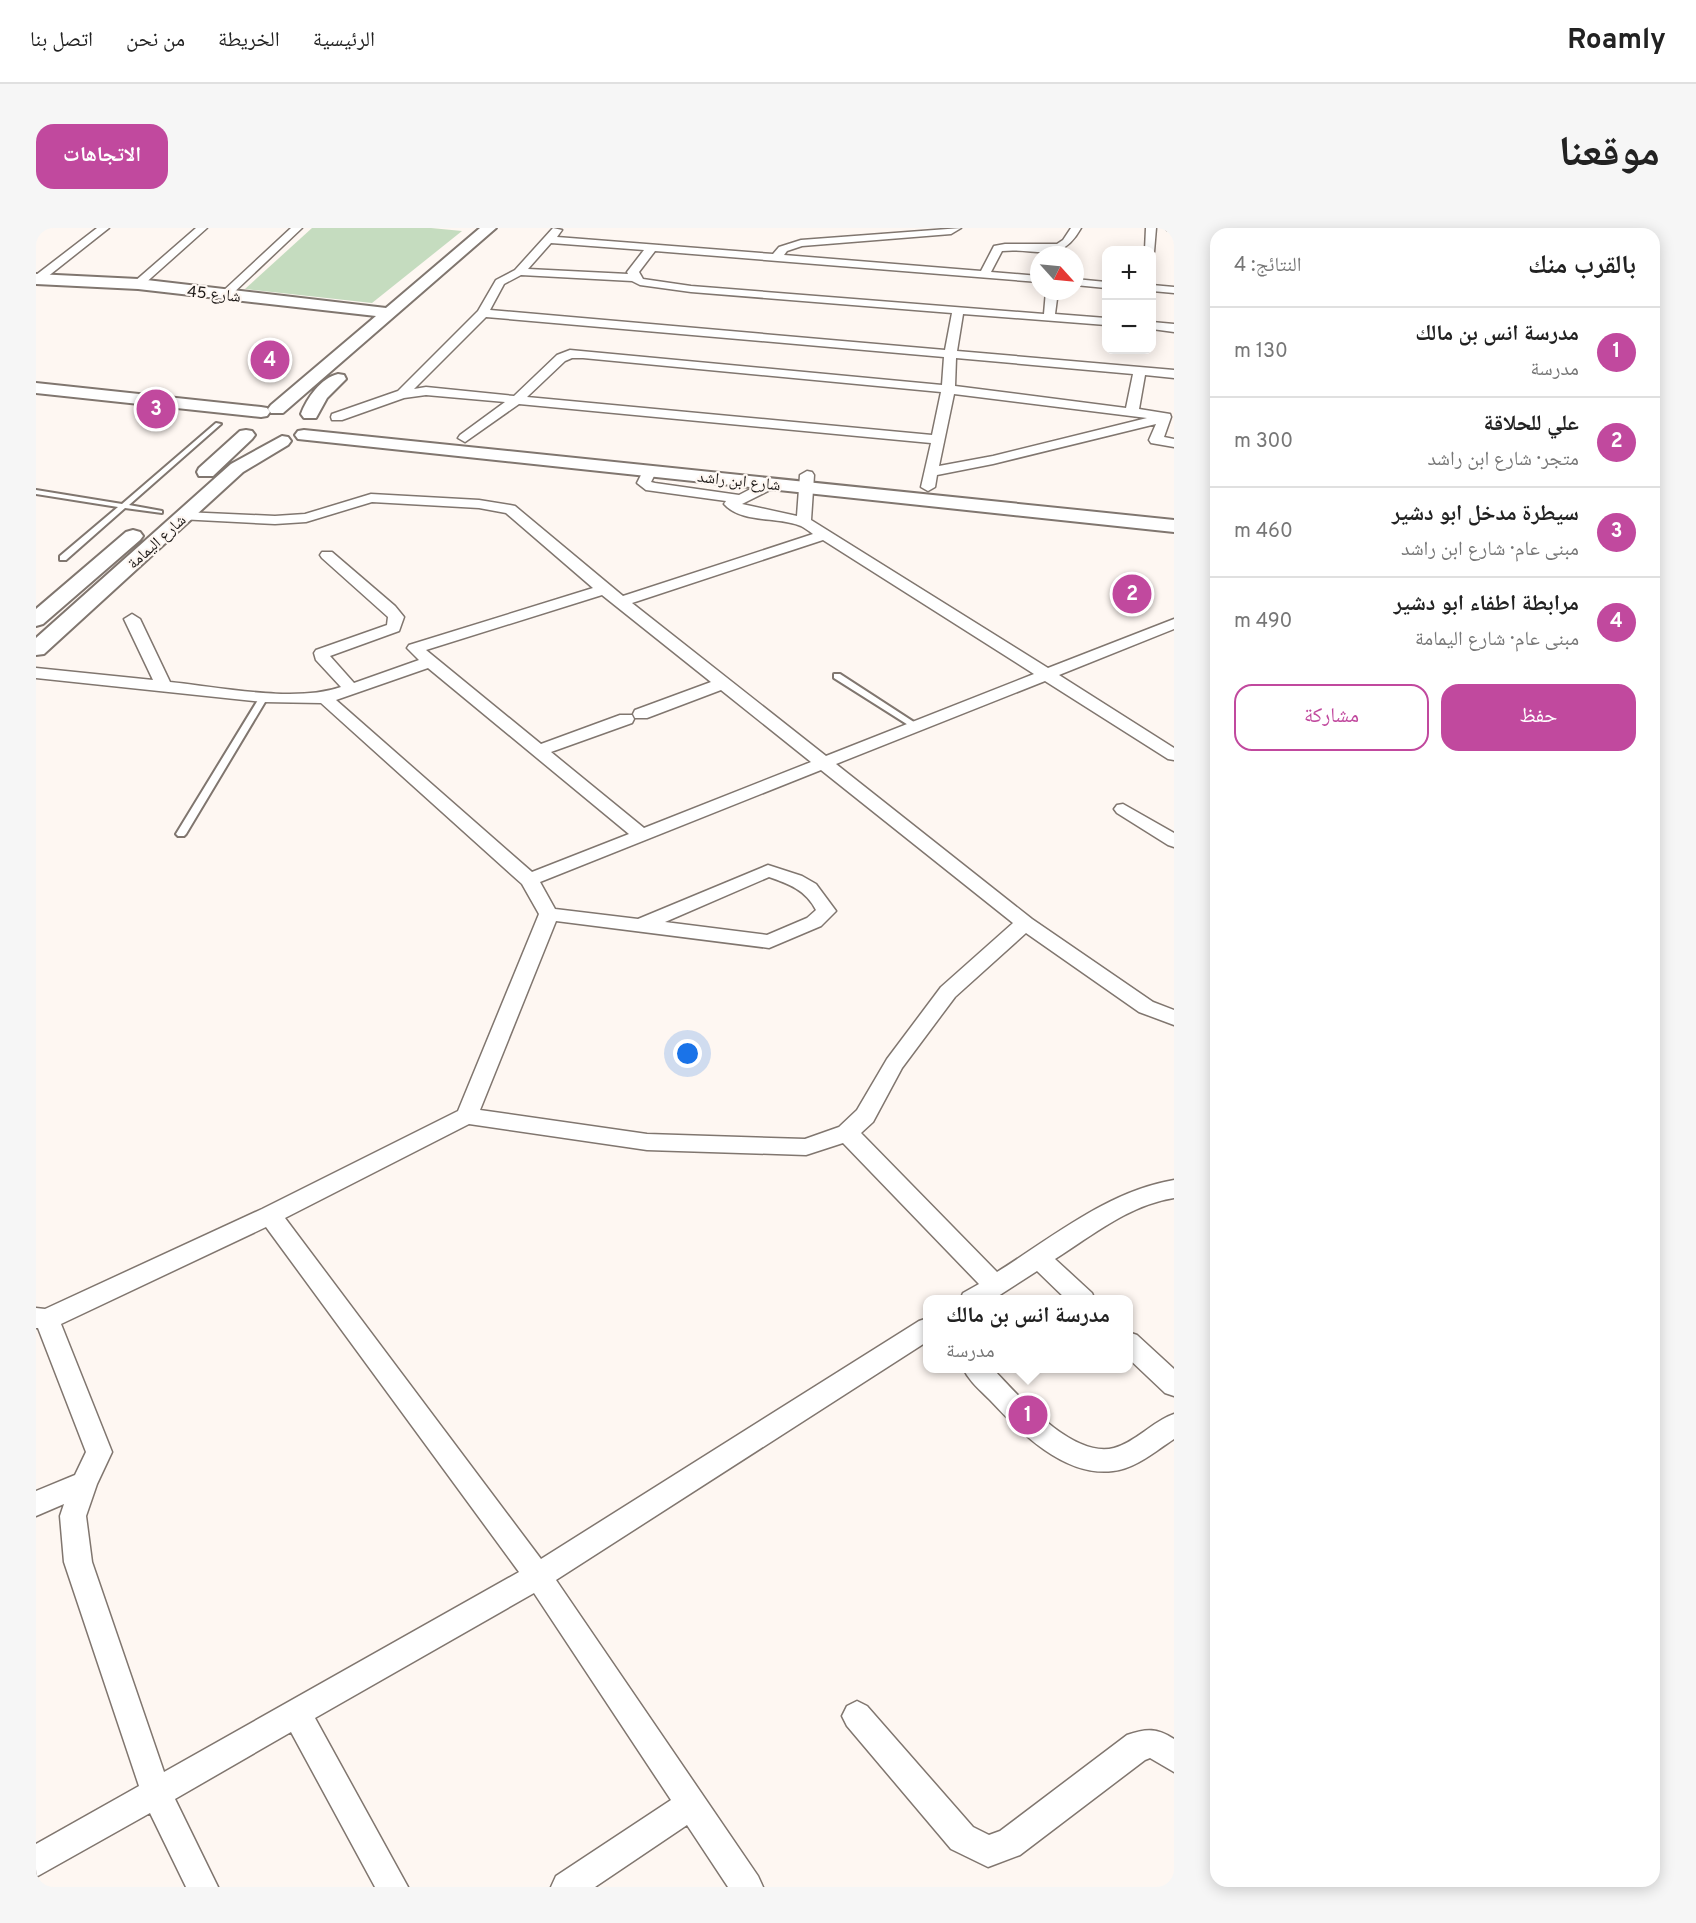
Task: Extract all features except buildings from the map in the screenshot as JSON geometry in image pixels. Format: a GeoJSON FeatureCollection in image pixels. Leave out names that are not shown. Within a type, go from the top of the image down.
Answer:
{"type":"FeatureCollection","features":[{"type":"Feature","properties":{"kind":"main road"},"geometry":{"type":"LineString","coordinates":[[267,403],[319,376],[391,313],[495,232]]}},
{"type":"Feature","properties":{"kind":"main road"},"geometry":{"type":"LineString","coordinates":[[366,354],[495,232]]}},
{"type":"Feature","properties":{"kind":"main road","name":"شارع 45"},"geometry":{"type":"LineString","coordinates":[[37,279],[138,284],[391,313]]}},
{"type":"Feature","properties":{"kind":"main road"},"geometry":{"type":"LineString","coordinates":[[310,424],[313,404],[321,393],[348,370]]}},
{"type":"Feature","properties":{"kind":"main road"},"geometry":{"type":"LineString","coordinates":[[36,388],[204,406],[267,403],[295,410],[310,424]]}},
{"type":"Feature","properties":{"kind":"main road"},"geometry":{"type":"LineString","coordinates":[[321,393],[322,405],[338,417],[364,428]]}},
{"type":"Feature","properties":{"kind":"main road"},"geometry":{"type":"LineString","coordinates":[[36,402],[218,424],[244,431],[265,441],[282,441],[310,424]]}},
{"type":"Feature","properties":{"kind":"main road","name":"شارع اليمامة"},"geometry":{"type":"LineString","coordinates":[[36,620],[160,512],[244,431],[244,421],[267,403]]}},
{"type":"Feature","properties":{"kind":"main road","name":"شارع ابن راشد"},"geometry":{"type":"LineString","coordinates":[[310,424],[465,438],[1174,526]]}},
{"type":"Feature","properties":{"kind":"main road","name":"شارع ابن راشد"},"geometry":{"type":"LineString","coordinates":[[310,424],[334,436],[773,483],[930,479],[1174,514]]}},
{"type":"Feature","properties":{"kind":"main road","name":"شارع اليمامة"},"geometry":{"type":"LineString","coordinates":[[36,649],[237,468],[282,441]]}},
{"type":"Feature","properties":{"kind":"street"},"geometry":{"type":"LineString","coordinates":[[37,279],[104,228]]}},
{"type":"Feature","properties":{"kind":"street"},"geometry":{"type":"LineString","coordinates":[[138,284],[202,228]]}},
{"type":"Feature","properties":{"kind":"street"},"geometry":{"type":"LineString","coordinates":[[226,294],[297,228]]}},
{"type":"Feature","properties":{"kind":"street"},"geometry":{"type":"LineString","coordinates":[[402,393],[483,313],[500,282],[519,272],[559,228]]}},
{"type":"Feature","properties":{"kind":"street"},"geometry":{"type":"LineString","coordinates":[[775,258],[783,249],[801,243],[951,231],[956,228]]}},
{"type":"Feature","properties":{"kind":"street"},"geometry":{"type":"LineString","coordinates":[[984,275],[998,248],[1008,245],[1054,248],[1065,245],[1076,228]]}},
{"type":"Feature","properties":{"kind":"street"},"geometry":{"type":"LineString","coordinates":[[1150,246],[1152,228]]}},
{"type":"Feature","properties":{"kind":"street"},"geometry":{"type":"LineString","coordinates":[[547,239],[1030,278]]}},
{"type":"Feature","properties":{"kind":"street"},"geometry":{"type":"LineString","coordinates":[[635,278],[633,272],[652,247]]}},
{"type":"Feature","properties":{"kind":"street"},"geometry":{"type":"LineString","coordinates":[[519,272],[635,278],[650,284],[691,289],[1102,322]]}},
{"type":"Feature","properties":{"kind":"street"},"geometry":{"type":"LineString","coordinates":[[1084,283],[1102,285]]}},
{"type":"Feature","properties":{"kind":"street"},"geometry":{"type":"LineString","coordinates":[[1156,288],[1174,290]]}},
{"type":"Feature","properties":{"kind":"street"},"geometry":{"type":"LineString","coordinates":[[1049,317],[1051,300]]}},
{"type":"Feature","properties":{"kind":"street"},"geometry":{"type":"LineString","coordinates":[[958,311],[950,354],[948,391],[930,479],[993,460],[1169,417]]}},
{"type":"Feature","properties":{"kind":"street"},"geometry":{"type":"LineString","coordinates":[[483,313],[1174,374]]}},
{"type":"Feature","properties":{"kind":"street"},"geometry":{"type":"LineString","coordinates":[[570,354],[594,321]]}},
{"type":"Feature","properties":{"kind":"street"},"geometry":{"type":"LineString","coordinates":[[1156,326],[1174,328]]}},
{"type":"Feature","properties":{"kind":"street"},"geometry":{"type":"LineString","coordinates":[[465,438],[519,398],[561,358],[570,354],[948,391],[1169,417]]}},
{"type":"Feature","properties":{"kind":"street"},"geometry":{"type":"LineString","coordinates":[[1132,412],[1140,371]]}},
{"type":"Feature","properties":{"kind":"street"},"geometry":{"type":"LineString","coordinates":[[338,417],[402,393],[426,391],[519,398],[939,440]]}},
{"type":"Feature","properties":{"kind":"street"},"geometry":{"type":"LineString","coordinates":[[1169,417],[1156,440],[1174,443]]}},
{"type":"Feature","properties":{"kind":"street"},"geometry":{"type":"LineString","coordinates":[[650,470],[645,483],[651,487],[740,499]]}},
{"type":"Feature","properties":{"kind":"street"},"geometry":{"type":"LineString","coordinates":[[804,522],[806,481]]}},
{"type":"Feature","properties":{"kind":"street"},"geometry":{"type":"LineString","coordinates":[[773,483],[732,504],[742,510],[804,522],[1174,755]]}},
{"type":"Feature","properties":{"kind":"street"},"geometry":{"type":"LineString","coordinates":[[184,516],[275,520],[306,518],[371,498],[479,504],[510,509],[621,602],[1025,923],[1146,1007],[1174,1018]]}},
{"type":"Feature","properties":{"kind":"street"},"geometry":{"type":"LineString","coordinates":[[621,602],[824,535]]}},
{"type":"Feature","properties":{"kind":"street"},"geometry":{"type":"LineString","coordinates":[[327,555],[390,609],[396,617],[394,628]]}},
{"type":"Feature","properties":{"kind":"street"},"geometry":{"type":"LineString","coordinates":[[415,648],[604,588]]}},
{"type":"Feature","properties":{"kind":"street"},"geometry":{"type":"LineString","coordinates":[[132,619],[164,686]]}},
{"type":"Feature","properties":{"kind":"street"},"geometry":{"type":"LineString","coordinates":[[528,880],[1174,624]]}},
{"type":"Feature","properties":{"kind":"street"},"geometry":{"type":"LineString","coordinates":[[394,628],[430,662],[642,835]]}},
{"type":"Feature","properties":{"kind":"street"},"geometry":{"type":"LineString","coordinates":[[351,689],[322,657],[322,653],[394,628]]}},
{"type":"Feature","properties":{"kind":"street"},"geometry":{"type":"LineString","coordinates":[[36,672],[264,697],[325,698],[430,662]]}},
{"type":"Feature","properties":{"kind":"street"},"geometry":{"type":"LineString","coordinates":[[539,751],[723,682]]}},
{"type":"Feature","properties":{"kind":"street"},"geometry":{"type":"LineString","coordinates":[[325,698],[528,880],[549,914],[637,927],[769,942],[814,922],[826,911],[819,894],[799,881],[768,871],[637,927]]}},
{"type":"Feature","properties":{"kind":"street"},"geometry":{"type":"LineString","coordinates":[[1123,809],[1174,841]]}},
{"type":"Feature","properties":{"kind":"street"},"geometry":{"type":"LineString","coordinates":[[467,1116],[549,914]]}},
{"type":"Feature","properties":{"kind":"street"},"geometry":{"type":"LineString","coordinates":[[201,1887],[157,1794],[78,1562],[73,1516],[84,1483],[99,1452],[42,1319],[270,1215],[467,1116],[647,1142],[806,1147],[847,1133],[865,1116],[894,1064],[948,992],[1025,923]]}},
{"type":"Feature","properties":{"kind":"street"},"geometry":{"type":"LineString","coordinates":[[847,1133],[995,1285]]}},
{"type":"Feature","properties":{"kind":"street"},"geometry":{"type":"LineString","coordinates":[[979,1295],[1123,1204],[1150,1193],[1174,1189]]}},
{"type":"Feature","properties":{"kind":"street"},"geometry":{"type":"LineString","coordinates":[[270,1215],[538,1576],[747,1887]]}},
{"type":"Feature","properties":{"kind":"street"},"geometry":{"type":"LineString","coordinates":[[1038,1257],[1079,1295]]}},
{"type":"Feature","properties":{"kind":"street"},"geometry":{"type":"LineString","coordinates":[[36,1861],[538,1576],[923,1331]]}},
{"type":"Feature","properties":{"kind":"street"},"geometry":{"type":"LineString","coordinates":[[1133,1347],[1174,1385]]}},
{"type":"Feature","properties":{"kind":"street"},"geometry":{"type":"LineString","coordinates":[[980,1373],[1042,1434],[1092,1460],[1116,1460],[1174,1425]]}},
{"type":"Feature","properties":{"kind":"street"},"geometry":{"type":"LineString","coordinates":[[36,1504],[84,1483]]}},
{"type":"Feature","properties":{"kind":"street"},"geometry":{"type":"LineString","coordinates":[[297,1714],[392,1887]]}},
{"type":"Feature","properties":{"kind":"street"},"geometry":{"type":"LineString","coordinates":[[857,1716],[962,1838],[988,1851],[1009,1844],[1138,1746],[1153,1743],[1174,1757]]}},
{"type":"Feature","properties":{"kind":"street"},"geometry":{"type":"LineString","coordinates":[[567,1887],[692,1804]]}},
{"type":"Feature","properties":{"kind":"lane"},"geometry":{"type":"LineString","coordinates":[[63,558],[218,424]]}},
{"type":"Feature","properties":{"kind":"lane"},"geometry":{"type":"LineString","coordinates":[[36,492],[160,512]]}},
{"type":"Feature","properties":{"kind":"lane"},"geometry":{"type":"LineString","coordinates":[[837,675],[916,726]]}},
{"type":"Feature","properties":{"kind":"lane"},"geometry":{"type":"LineString","coordinates":[[181,834],[264,697]]}},
{"type":"Feature","properties":{"kind":"green space"},"geometry":{"type":"Polygon","coordinates":[[[312,228],[431,228],[462,231],[372,303],[245,289],[312,228]]]}},
{"type":"Feature","properties":{"kind":"place","name":"مرابطة اطفاء ابو دشير"},"geometry":{"type":"Point","coordinates":[270,360]}},
{"type":"Feature","properties":{"kind":"place","name":"سيطرة مدخل ابو دشير"},"geometry":{"type":"Point","coordinates":[156,409]}},
{"type":"Feature","properties":{"kind":"place","name":"علي للحلاقة"},"geometry":{"type":"Point","coordinates":[1132,594]}},
{"type":"Feature","properties":{"kind":"place","name":"مدرسة انس بن مالك"},"geometry":{"type":"Point","coordinates":[1028,1415]}}]}
